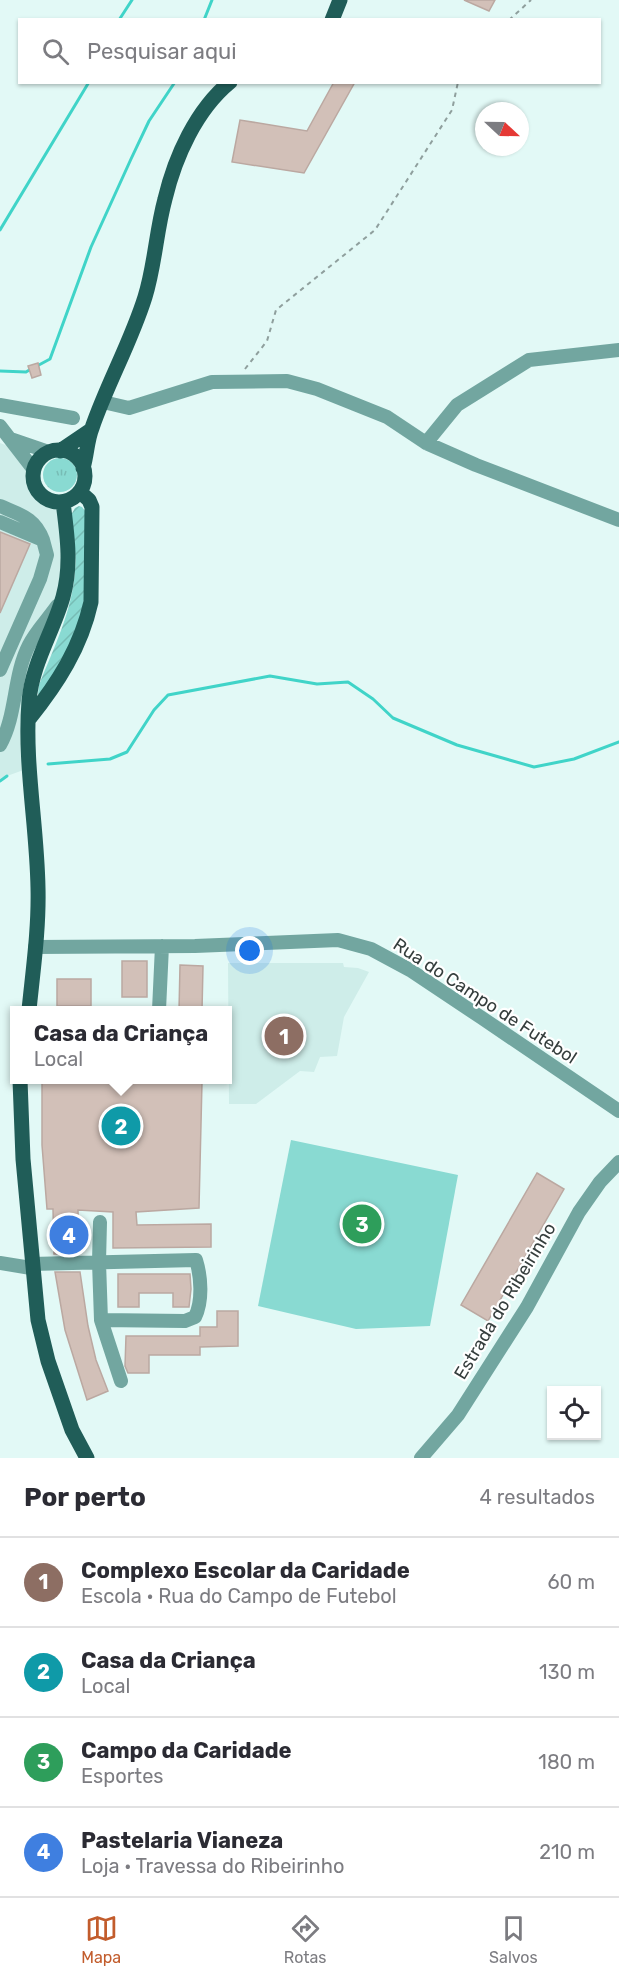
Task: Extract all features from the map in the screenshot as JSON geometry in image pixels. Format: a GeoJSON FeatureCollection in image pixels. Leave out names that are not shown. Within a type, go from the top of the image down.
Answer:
{"type":"FeatureCollection","features":[{"type":"Feature","properties":{"kind":"main road"},"geometry":{"type":"LineString","coordinates":[[333,18],[340,0]]}},
{"type":"Feature","properties":{"kind":"main road"},"geometry":{"type":"LineString","coordinates":[[83,468],[91,430],[144,299],[154,263],[165,200],[175,168],[198,118],[214,95],[228,84]]}},
{"type":"Feature","properties":{"kind":"main road"},"geometry":{"type":"LineString","coordinates":[[55,452],[74,456],[83,468],[85,477],[80,492],[63,502],[46,499],[40,494],[35,487],[34,470],[42,457],[55,452],[91,430]]}},
{"type":"Feature","properties":{"kind":"main road"},"geometry":{"type":"LineString","coordinates":[[29,719],[52,690],[71,658],[81,637],[89,609],[92,507],[80,492]]}},
{"type":"Feature","properties":{"kind":"main road"},"geometry":{"type":"LineString","coordinates":[[29,1006],[38,887],[35,824],[29,774],[29,719],[32,683],[63,597],[68,561],[63,502]]}},
{"type":"Feature","properties":{"kind":"main road"},"geometry":{"type":"LineString","coordinates":[[20,1084],[31,1266],[38,1320],[48,1361],[72,1430],[87,1458]]}},
{"type":"Feature","properties":{"kind":"street"},"geometry":{"type":"LineString","coordinates":[[426,443],[457,405],[529,360],[619,350]]}},
{"type":"Feature","properties":{"kind":"street"},"geometry":{"type":"LineString","coordinates":[[103,402],[129,408],[212,382],[287,381],[318,389],[387,417],[426,443],[476,465],[619,520]]}},
{"type":"Feature","properties":{"kind":"street"},"geometry":{"type":"LineString","coordinates":[[0,405],[73,418]]}},
{"type":"Feature","properties":{"kind":"street"},"geometry":{"type":"LineString","coordinates":[[0,426],[10,444],[34,470]]}},
{"type":"Feature","properties":{"kind":"street"},"geometry":{"type":"LineString","coordinates":[[10,444],[55,452]]}},
{"type":"Feature","properties":{"kind":"street"},"geometry":{"type":"LineString","coordinates":[[0,506],[30,519],[39,528],[47,555],[40,579],[0,670]]}},
{"type":"Feature","properties":{"kind":"street"},"geometry":{"type":"LineString","coordinates":[[0,522],[43,540]]}},
{"type":"Feature","properties":{"kind":"street"},"geometry":{"type":"LineString","coordinates":[[0,744],[6,732],[18,679],[29,646],[63,597]]}},
{"type":"Feature","properties":{"kind":"street","name":"Rua do Campo de Futebol"},"geometry":{"type":"LineString","coordinates":[[35,947],[162,946],[338,940],[371,949],[410,970],[619,1111]]}},
{"type":"Feature","properties":{"kind":"street"},"geometry":{"type":"LineString","coordinates":[[159,1006],[162,946]]}},
{"type":"Feature","properties":{"kind":"street","name":"Estrada do Ribeirinho"},"geometry":{"type":"LineString","coordinates":[[421,1458],[458,1415],[527,1307],[579,1212],[600,1182],[619,1161]]}},
{"type":"Feature","properties":{"kind":"street"},"geometry":{"type":"LineString","coordinates":[[100,1222],[101,1320],[121,1381]]}},
{"type":"Feature","properties":{"kind":"street"},"geometry":{"type":"LineString","coordinates":[[0,1263],[31,1266],[196,1260],[200,1271],[199,1309],[195,1317],[185,1321],[101,1320]]}},
{"type":"Feature","properties":{"kind":"path"},"geometry":{"type":"LineString","coordinates":[[511,18],[531,0]]}},
{"type":"Feature","properties":{"kind":"path"},"geometry":{"type":"LineString","coordinates":[[237,372],[246,369],[267,341],[276,310],[375,230],[452,110],[458,84]]}},
{"type":"Feature","properties":{"kind":"shaded area"},"geometry":{"type":"Polygon","coordinates":[[[0,443],[19,450],[34,470],[35,487],[40,494],[47,499],[63,502],[68,561],[38,664],[29,768],[0,780],[0,443]]]}},
{"type":"Feature","properties":{"kind":"shaded area"},"geometry":{"type":"Polygon","coordinates":[[[228,963],[343,963],[344,967],[369,972],[344,1017],[337,1056],[320,1057],[314,1072],[300,1071],[256,1104],[229,1104],[229,1084],[232,1084],[232,1006],[228,1006],[228,963]]]}},
{"type":"Feature","properties":{"kind":"green space"},"geometry":{"type":"Polygon","coordinates":[[[60,458],[72,463],[77,475],[72,487],[60,492],[48,487],[43,475],[48,463],[60,458]]]}},
{"type":"Feature","properties":{"kind":"green space"},"geometry":{"type":"Polygon","coordinates":[[[79,506],[86,512],[85,595],[72,641],[40,695],[38,694],[39,685],[62,629],[70,601],[75,564],[71,515],[79,506]]]}},
{"type":"Feature","properties":{"kind":"green space"},"geometry":{"type":"Polygon","coordinates":[[[291,1140],[458,1175],[430,1326],[356,1329],[258,1306],[291,1140]]]}},
{"type":"Feature","properties":{"kind":"building"},"geometry":{"type":"Polygon","coordinates":[[[464,0],[495,0],[489,11],[464,0]]]}},
{"type":"Feature","properties":{"kind":"building"},"geometry":{"type":"Polygon","coordinates":[[[333,84],[354,84],[304,173],[232,162],[240,120],[307,131],[333,84]]]}},
{"type":"Feature","properties":{"kind":"building"},"geometry":{"type":"Polygon","coordinates":[[[38,363],[41,375],[32,378],[28,366],[38,363]]]}},
{"type":"Feature","properties":{"kind":"building"},"geometry":{"type":"Polygon","coordinates":[[[0,532],[30,544],[0,613],[0,532]]]}},
{"type":"Feature","properties":{"kind":"building"},"geometry":{"type":"Polygon","coordinates":[[[122,961],[147,961],[147,997],[122,997],[122,961]]]}},
{"type":"Feature","properties":{"kind":"building"},"geometry":{"type":"Polygon","coordinates":[[[180,965],[203,966],[202,1006],[179,1006],[180,965]]]}},
{"type":"Feature","properties":{"kind":"building"},"geometry":{"type":"Polygon","coordinates":[[[57,979],[91,979],[91,1006],[57,1006],[57,979]]]}},
{"type":"Feature","properties":{"kind":"building"},"geometry":{"type":"Polygon","coordinates":[[[42,1084],[202,1084],[199,1208],[136,1212],[137,1225],[211,1224],[211,1247],[113,1248],[113,1212],[78,1210],[79,1254],[54,1254],[53,1209],[47,1209],[42,1145],[42,1084]]]}},
{"type":"Feature","properties":{"kind":"building"},"geometry":{"type":"Polygon","coordinates":[[[537,1173],[564,1189],[488,1321],[461,1305],[537,1173]]]}},
{"type":"Feature","properties":{"kind":"building"},"geometry":{"type":"Polygon","coordinates":[[[55,1272],[80,1272],[96,1360],[108,1391],[87,1400],[65,1330],[55,1272]]]}},
{"type":"Feature","properties":{"kind":"building"},"geometry":{"type":"Polygon","coordinates":[[[118,1274],[190,1274],[189,1307],[173,1307],[173,1293],[139,1293],[139,1307],[118,1307],[118,1274]]]}},
{"type":"Feature","properties":{"kind":"building"},"geometry":{"type":"Polygon","coordinates":[[[217,1311],[238,1311],[238,1346],[200,1347],[200,1355],[149,1355],[149,1373],[128,1373],[125,1366],[126,1336],[200,1336],[200,1327],[217,1327],[217,1311]]]}},
{"type":"Feature","properties":{"kind":"waterway"},"geometry":{"type":"LineString","coordinates":[[120,18],[132,0]]}},
{"type":"Feature","properties":{"kind":"waterway"},"geometry":{"type":"LineString","coordinates":[[205,18],[212,0]]}},
{"type":"Feature","properties":{"kind":"waterway"},"geometry":{"type":"LineString","coordinates":[[0,230],[88,84]]}},
{"type":"Feature","properties":{"kind":"waterway"},"geometry":{"type":"LineString","coordinates":[[37,366],[50,359],[91,247],[149,121],[174,84]]}},
{"type":"Feature","properties":{"kind":"waterway"},"geometry":{"type":"LineString","coordinates":[[0,371],[26,372],[31,369]]}},
{"type":"Feature","properties":{"kind":"waterway"},"geometry":{"type":"LineString","coordinates":[[48,764],[110,759],[127,752],[154,710],[168,695],[270,676],[317,684],[348,682],[373,699],[393,718],[457,745],[534,767],[574,759],[619,742]]}},
{"type":"Feature","properties":{"kind":"waterway"},"geometry":{"type":"LineString","coordinates":[[0,781],[7,776]]}},
{"type":"Feature","properties":{"kind":"place","name":"Complexo Escolar da Caridade"},"geometry":{"type":"Point","coordinates":[284,1036]}},
{"type":"Feature","properties":{"kind":"place","name":"Casa da Criança"},"geometry":{"type":"Point","coordinates":[121,1126]}},
{"type":"Feature","properties":{"kind":"place","name":"Campo da Caridade"},"geometry":{"type":"Point","coordinates":[362,1224]}},
{"type":"Feature","properties":{"kind":"place","name":"Pastelaria Vianeza"},"geometry":{"type":"Point","coordinates":[69,1235]}}]}
